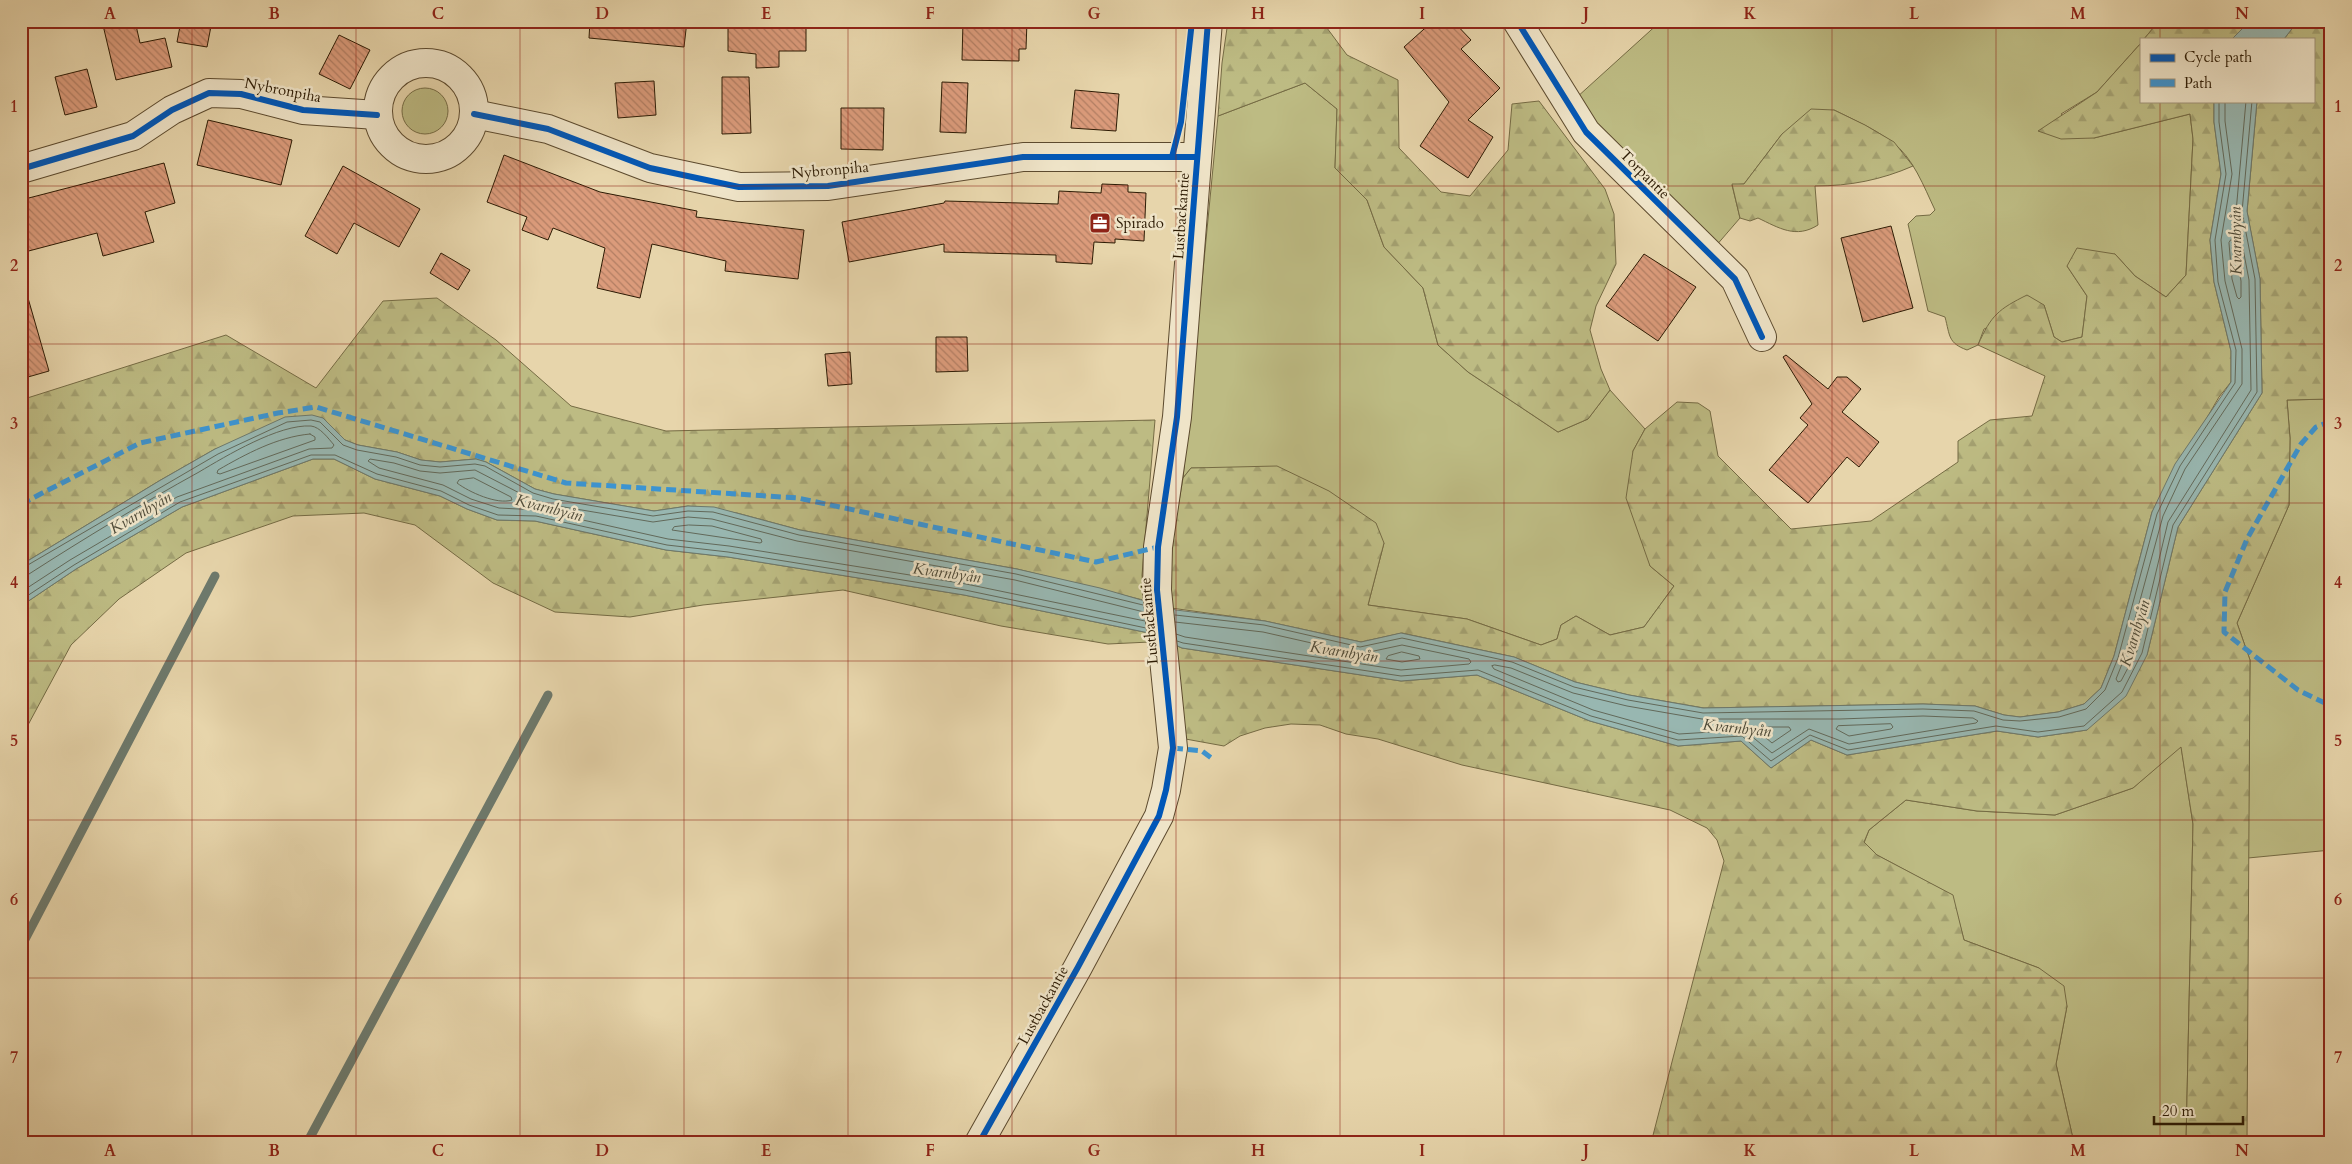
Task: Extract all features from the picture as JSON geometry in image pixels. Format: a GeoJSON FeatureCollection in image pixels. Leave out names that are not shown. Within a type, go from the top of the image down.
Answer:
{"type":"FeatureCollection","features":[{"type":"Feature","properties":{"kind":"street","name":"Lustbackantie"},"geometry":{"type":"LineString","coordinates":[[979,1143],[1078,967],[1159,816],[1166,790],[1173,748],[1157,590],[1158,547],[1177,417],[1208,21]]}},
{"type":"Feature","properties":{"kind":"street","name":"Torpantie"},"geometry":{"type":"LineString","coordinates":[[1517,21],[1586,132],[1735,279],[1762,337]]}},
{"type":"Feature","properties":{"kind":"street"},"geometry":{"type":"LineString","coordinates":[[425,62],[440,65],[455,72],[466,83],[473,98],[474,114],[471,130],[462,143],[449,154],[434,159],[418,159],[402,154],[390,144],[381,130],[377,115],[385,84],[395,73],[410,65],[425,62]]}},
{"type":"Feature","properties":{"kind":"street","name":"Nybronpiha"},"geometry":{"type":"LineString","coordinates":[[21,169],[133,136],[172,110],[208,93],[241,94],[303,110],[377,115]]}},
{"type":"Feature","properties":{"kind":"street","name":"Nybronpiha"},"geometry":{"type":"LineString","coordinates":[[474,114],[548,128],[650,168],[740,188],[828,186],[1024,157],[1197,157]]}},
{"type":"Feature","properties":{"kind":"green space"},"geometry":{"type":"Polygon","coordinates":[[[1228,21],[1324,24],[1347,55],[1398,80],[1399,148],[1441,192],[1470,196],[1508,150],[1512,104],[1539,101],[1605,189],[1614,214],[1616,264],[1596,306],[1590,330],[1601,369],[1610,390],[1588,419],[1558,432],[1468,372],[1438,345],[1423,288],[1384,247],[1367,200],[1335,168],[1337,109],[1305,83],[1218,116],[1222,63],[1228,21]]]}},
{"type":"Feature","properties":{"kind":"green space"},"geometry":{"type":"Polygon","coordinates":[[[1661,21],[2159,21],[2145,38],[2140,38],[2140,44],[2097,92],[2061,114],[2094,138],[2190,114],[2193,139],[2186,275],[2166,297],[2135,276],[2115,254],[2067,266],[2087,296],[2082,337],[2062,342],[2054,337],[2044,305],[1984,329],[1978,345],[1967,350],[1956,345],[1951,338],[1945,317],[1928,311],[1908,224],[1916,216],[1930,215],[1935,210],[1912,164],[1899,148],[1885,137],[1834,110],[1782,134],[1744,184],[1732,185],[1740,218],[1715,247],[1619,156],[1576,98],[1661,21]]]}},
{"type":"Feature","properties":{"kind":"green space"},"geometry":{"type":"Polygon","coordinates":[[[2159,21],[2250,21],[2233,38],[2145,38],[2159,21]]]}},
{"type":"Feature","properties":{"kind":"green space"},"geometry":{"type":"Polygon","coordinates":[[[2298,21],[2331,21],[2331,399],[2287,400],[2290,438],[2289,505],[2237,623],[2250,660],[2247,1143],[2186,1143],[2193,824],[2181,747],[2133,788],[2055,815],[1977,811],[1906,800],[1869,830],[1864,842],[1877,855],[1953,895],[1964,940],[2039,968],[2064,986],[2067,1006],[2056,1064],[2074,1143],[1651,1143],[1724,861],[1717,840],[1707,828],[1670,810],[1462,765],[1378,739],[1346,734],[1320,725],[1291,724],[1265,728],[1240,736],[1224,746],[1180,738],[1170,643],[1182,648],[1401,681],[1477,675],[1590,721],[1678,746],[1741,741],[1771,768],[1811,740],[1847,755],[1997,731],[2038,737],[2087,730],[2147,655],[2178,527],[2262,393],[2260,279],[2247,212],[2257,102],[2314,102],[2314,38],[2285,38],[2298,21]]]}},
{"type":"Feature","properties":{"kind":"green space"},"geometry":{"type":"Polygon","coordinates":[[[2140,44],[2140,102],[2214,102],[2214,122],[2221,174],[2210,240],[2214,282],[2231,351],[2231,382],[2219,397],[2152,512],[2114,656],[2101,688],[2084,704],[2058,712],[2020,717],[2004,715],[1975,706],[1923,704],[1704,708],[1629,695],[1575,682],[1514,657],[1402,633],[1361,642],[1265,621],[1171,608],[1169,560],[1183,478],[1191,468],[1277,466],[1329,491],[1376,523],[1384,543],[1368,605],[1467,619],[1541,645],[1557,639],[1561,625],[1576,616],[1610,635],[1644,627],[1674,586],[1650,566],[1626,498],[1633,451],[1645,429],[1677,402],[1698,403],[1710,411],[1718,456],[1791,529],[1871,521],[1958,462],[1958,441],[1990,420],[2032,416],[2045,376],[1978,345],[1987,326],[1997,314],[2009,304],[2027,295],[2044,305],[2054,337],[2062,342],[2082,337],[2087,296],[2067,266],[2077,248],[2115,254],[2135,276],[2166,297],[2186,275],[2193,139],[2190,114],[2094,138],[2061,139],[2038,131],[2097,92],[2140,44]]]}},
{"type":"Feature","properties":{"kind":"green space"},"geometry":{"type":"Polygon","coordinates":[[[1305,83],[1337,109],[1335,168],[1367,200],[1384,247],[1423,288],[1438,345],[1468,372],[1558,432],[1588,419],[1610,390],[1645,429],[1633,451],[1650,566],[1674,586],[1644,627],[1610,635],[1576,616],[1561,625],[1557,639],[1541,645],[1467,619],[1368,605],[1384,543],[1205,468],[1191,468],[1183,478],[1218,116],[1305,83]]]}},
{"type":"Feature","properties":{"kind":"green space"},"geometry":{"type":"Polygon","coordinates":[[[425,88],[438,92],[444,98],[448,111],[444,124],[438,130],[425,134],[412,130],[406,124],[402,111],[406,98],[412,92],[425,88]]]}},
{"type":"Feature","properties":{"kind":"green space"},"geometry":{"type":"Polygon","coordinates":[[[1811,109],[1834,110],[1865,125],[1894,142],[1913,166],[1865,181],[1841,185],[1815,186],[1818,225],[1810,229],[1795,232],[1780,228],[1758,218],[1750,221],[1740,218],[1732,184],[1744,184],[1782,134],[1811,109]]]}},
{"type":"Feature","properties":{"kind":"green space"},"geometry":{"type":"Polygon","coordinates":[[[437,298],[496,340],[571,406],[666,431],[1155,420],[1142,575],[1143,600],[1017,569],[800,530],[737,513],[688,506],[654,511],[554,494],[535,489],[486,462],[476,459],[440,462],[421,460],[397,452],[358,445],[345,440],[323,418],[215,449],[21,565],[21,400],[226,335],[316,388],[383,301],[437,298]]]}},
{"type":"Feature","properties":{"kind":"green space"},"geometry":{"type":"Polygon","coordinates":[[[2331,399],[2331,850],[2248,858],[2250,660],[2237,623],[2289,505],[2290,438],[2287,400],[2331,399]]]}},
{"type":"Feature","properties":{"kind":"green space"},"geometry":{"type":"Polygon","coordinates":[[[313,459],[334,459],[375,479],[440,496],[467,509],[497,520],[535,521],[666,550],[728,557],[964,595],[1149,633],[1150,642],[1108,644],[1001,626],[843,590],[703,605],[630,617],[555,612],[493,583],[415,525],[364,513],[293,516],[186,553],[119,599],[71,645],[21,738],[21,606],[76,569],[182,507],[313,459]]]}},
{"type":"Feature","properties":{"kind":"green space"},"geometry":{"type":"Polygon","coordinates":[[[2181,746],[2193,824],[2186,1143],[2074,1143],[2056,1064],[2067,1006],[2039,968],[1964,940],[1952,895],[1877,855],[1864,843],[1869,830],[1906,800],[1977,811],[2055,815],[2133,788],[2181,746]]]}},
{"type":"Feature","properties":{"kind":"water"},"geometry":{"type":"Polygon","coordinates":[[[2250,21],[2298,21],[2285,38],[2233,38],[2250,21]]]}},
{"type":"Feature","properties":{"kind":"water","name":"Kvarnbyån"},"geometry":{"type":"Polygon","coordinates":[[[2214,102],[2257,102],[2247,211],[2260,279],[2262,393],[2178,527],[2147,655],[2126,696],[2087,730],[2038,737],[1997,731],[1847,755],[1811,740],[1771,768],[1741,741],[1678,746],[1590,721],[1477,675],[1401,681],[1182,648],[1149,633],[964,595],[728,557],[666,550],[535,521],[497,520],[467,509],[440,496],[375,479],[334,459],[313,459],[182,507],[76,569],[21,606],[21,565],[215,449],[285,417],[312,415],[323,418],[345,440],[358,445],[397,452],[421,460],[440,462],[476,459],[486,462],[535,489],[554,494],[654,511],[688,506],[714,507],[800,530],[1017,569],[1100,588],[1176,610],[1265,621],[1361,642],[1401,633],[1514,657],[1575,682],[1629,695],[1703,708],[1923,704],[1975,706],[2004,715],[2020,717],[2058,712],[2084,704],[2101,688],[2114,656],[2152,512],[2175,464],[2231,382],[2231,351],[2214,282],[2210,240],[2221,174],[2214,122],[2214,102]]]}},
{"type":"Feature","properties":{"kind":"building"},"geometry":{"type":"Polygon","coordinates":[[[102,21],[135,21],[140,43],[165,38],[172,67],[116,80],[102,21]]]}},
{"type":"Feature","properties":{"kind":"building"},"geometry":{"type":"Polygon","coordinates":[[[181,21],[212,21],[207,47],[177,42],[181,21]]]}},
{"type":"Feature","properties":{"kind":"building"},"geometry":{"type":"Polygon","coordinates":[[[590,21],[687,21],[684,47],[589,38],[590,21]]]}},
{"type":"Feature","properties":{"kind":"building"},"geometry":{"type":"Polygon","coordinates":[[[728,21],[806,21],[806,51],[779,51],[779,67],[756,68],[756,54],[728,51],[728,21]]]}},
{"type":"Feature","properties":{"kind":"building"},"geometry":{"type":"Polygon","coordinates":[[[963,21],[1027,21],[1026,49],[1019,49],[1019,61],[962,60],[963,21]]]}},
{"type":"Feature","properties":{"kind":"building"},"geometry":{"type":"Polygon","coordinates":[[[1433,21],[1453,21],[1471,40],[1461,49],[1500,88],[1468,120],[1493,137],[1468,178],[1420,146],[1449,102],[1404,47],[1433,21]]]}},
{"type":"Feature","properties":{"kind":"building"},"geometry":{"type":"Polygon","coordinates":[[[339,35],[370,50],[350,89],[319,74],[339,35]]]}},
{"type":"Feature","properties":{"kind":"building"},"geometry":{"type":"Polygon","coordinates":[[[87,69],[97,107],[65,115],[55,77],[87,69]]]}},
{"type":"Feature","properties":{"kind":"building"},"geometry":{"type":"Polygon","coordinates":[[[722,77],[749,77],[751,133],[722,134],[722,77]]]}},
{"type":"Feature","properties":{"kind":"building"},"geometry":{"type":"Polygon","coordinates":[[[654,81],[656,115],[618,118],[615,83],[654,81]]]}},
{"type":"Feature","properties":{"kind":"building"},"geometry":{"type":"Polygon","coordinates":[[[942,82],[968,83],[966,133],[940,132],[942,82]]]}},
{"type":"Feature","properties":{"kind":"building"},"geometry":{"type":"Polygon","coordinates":[[[1075,90],[1119,94],[1116,131],[1071,128],[1075,90]]]}},
{"type":"Feature","properties":{"kind":"building"},"geometry":{"type":"Polygon","coordinates":[[[841,108],[884,108],[883,150],[841,149],[841,108]]]}},
{"type":"Feature","properties":{"kind":"building"},"geometry":{"type":"Polygon","coordinates":[[[208,120],[292,140],[281,185],[197,165],[208,120]]]}},
{"type":"Feature","properties":{"kind":"building"},"geometry":{"type":"Polygon","coordinates":[[[504,155],[600,192],[697,211],[696,217],[804,230],[798,279],[725,271],[726,261],[652,244],[640,298],[597,288],[605,248],[553,228],[548,240],[522,230],[527,217],[487,202],[504,155]]]}},
{"type":"Feature","properties":{"kind":"building"},"geometry":{"type":"Polygon","coordinates":[[[164,163],[175,203],[145,212],[154,242],[103,256],[97,233],[21,253],[21,200],[164,163]]]}},
{"type":"Feature","properties":{"kind":"building"},"geometry":{"type":"Polygon","coordinates":[[[343,166],[420,209],[399,247],[354,223],[337,254],[305,236],[343,166]]]}},
{"type":"Feature","properties":{"kind":"building"},"geometry":{"type":"Polygon","coordinates":[[[1102,184],[1128,185],[1128,192],[1146,193],[1144,241],[1115,239],[1115,243],[1094,242],[1092,264],[1056,262],[1056,255],[944,252],[944,244],[849,262],[842,222],[944,203],[945,201],[1058,204],[1059,191],[1101,193],[1102,184]]]}},
{"type":"Feature","properties":{"kind":"building"},"geometry":{"type":"Polygon","coordinates":[[[1891,226],[1913,308],[1863,322],[1841,238],[1891,226]]]}},
{"type":"Feature","properties":{"kind":"building"},"geometry":{"type":"Polygon","coordinates":[[[441,253],[470,270],[458,290],[430,273],[441,253]]]}},
{"type":"Feature","properties":{"kind":"building"},"geometry":{"type":"Polygon","coordinates":[[[1644,254],[1696,287],[1658,341],[1606,306],[1644,254]]]}},
{"type":"Feature","properties":{"kind":"building"},"geometry":{"type":"Polygon","coordinates":[[[28,298],[49,371],[21,379],[21,299],[28,298]]]}},
{"type":"Feature","properties":{"kind":"building"},"geometry":{"type":"Polygon","coordinates":[[[936,337],[967,337],[968,371],[936,372],[936,337]]]}},
{"type":"Feature","properties":{"kind":"building"},"geometry":{"type":"Polygon","coordinates":[[[850,352],[852,384],[828,386],[825,354],[850,352]]]}},
{"type":"Feature","properties":{"kind":"building"},"geometry":{"type":"Polygon","coordinates":[[[1786,355],[1828,389],[1837,377],[1847,377],[1861,389],[1842,412],[1879,442],[1859,467],[1847,457],[1808,503],[1769,470],[1808,425],[1800,418],[1812,404],[1783,357],[1786,355]]]}},
{"type":"Feature","properties":{"kind":"waterway"},"geometry":{"type":"LineString","coordinates":[[21,947],[215,576]]}},
{"type":"Feature","properties":{"kind":"waterway"},"geometry":{"type":"LineString","coordinates":[[307,1143],[548,695]]}},
{"type":"Feature","properties":{"kind":"marked path"},"geometry":{"type":"LineString","coordinates":[[21,504],[140,443],[278,413],[316,407],[566,483],[798,498],[1096,562],[1158,547]]}},
{"type":"Feature","properties":{"kind":"marked path"},"geometry":{"type":"LineString","coordinates":[[2331,421],[2316,427],[2301,444],[2247,539],[2225,592],[2224,632],[2298,690],[2331,706]]}},
{"type":"Feature","properties":{"kind":"marked path"},"geometry":{"type":"LineString","coordinates":[[1173,748],[1202,751],[1214,760]]}},
{"type":"Feature","properties":{"kind":"cycle path"},"geometry":{"type":"LineString","coordinates":[[1172,157],[1181,122],[1192,21]]}},
{"type":"Feature","properties":{"kind":"cycle path"},"geometry":{"type":"LineString","coordinates":[[979,1143],[1078,967],[1159,816],[1166,790],[1173,748],[1157,590],[1158,547],[1177,417],[1208,21]]}},
{"type":"Feature","properties":{"kind":"cycle path"},"geometry":{"type":"LineString","coordinates":[[1517,21],[1586,132],[1735,279],[1762,337]]}},
{"type":"Feature","properties":{"kind":"cycle path"},"geometry":{"type":"LineString","coordinates":[[21,169],[133,136],[172,110],[209,93],[241,94],[303,110],[377,115]]}},
{"type":"Feature","properties":{"kind":"cycle path"},"geometry":{"type":"LineString","coordinates":[[474,114],[548,129],[650,168],[739,187],[828,186],[1023,157],[1197,157]]}},
{"type":"Feature","properties":{"kind":"place","name":"Spirado"},"geometry":{"type":"Point","coordinates":[1100,223]}}]}
